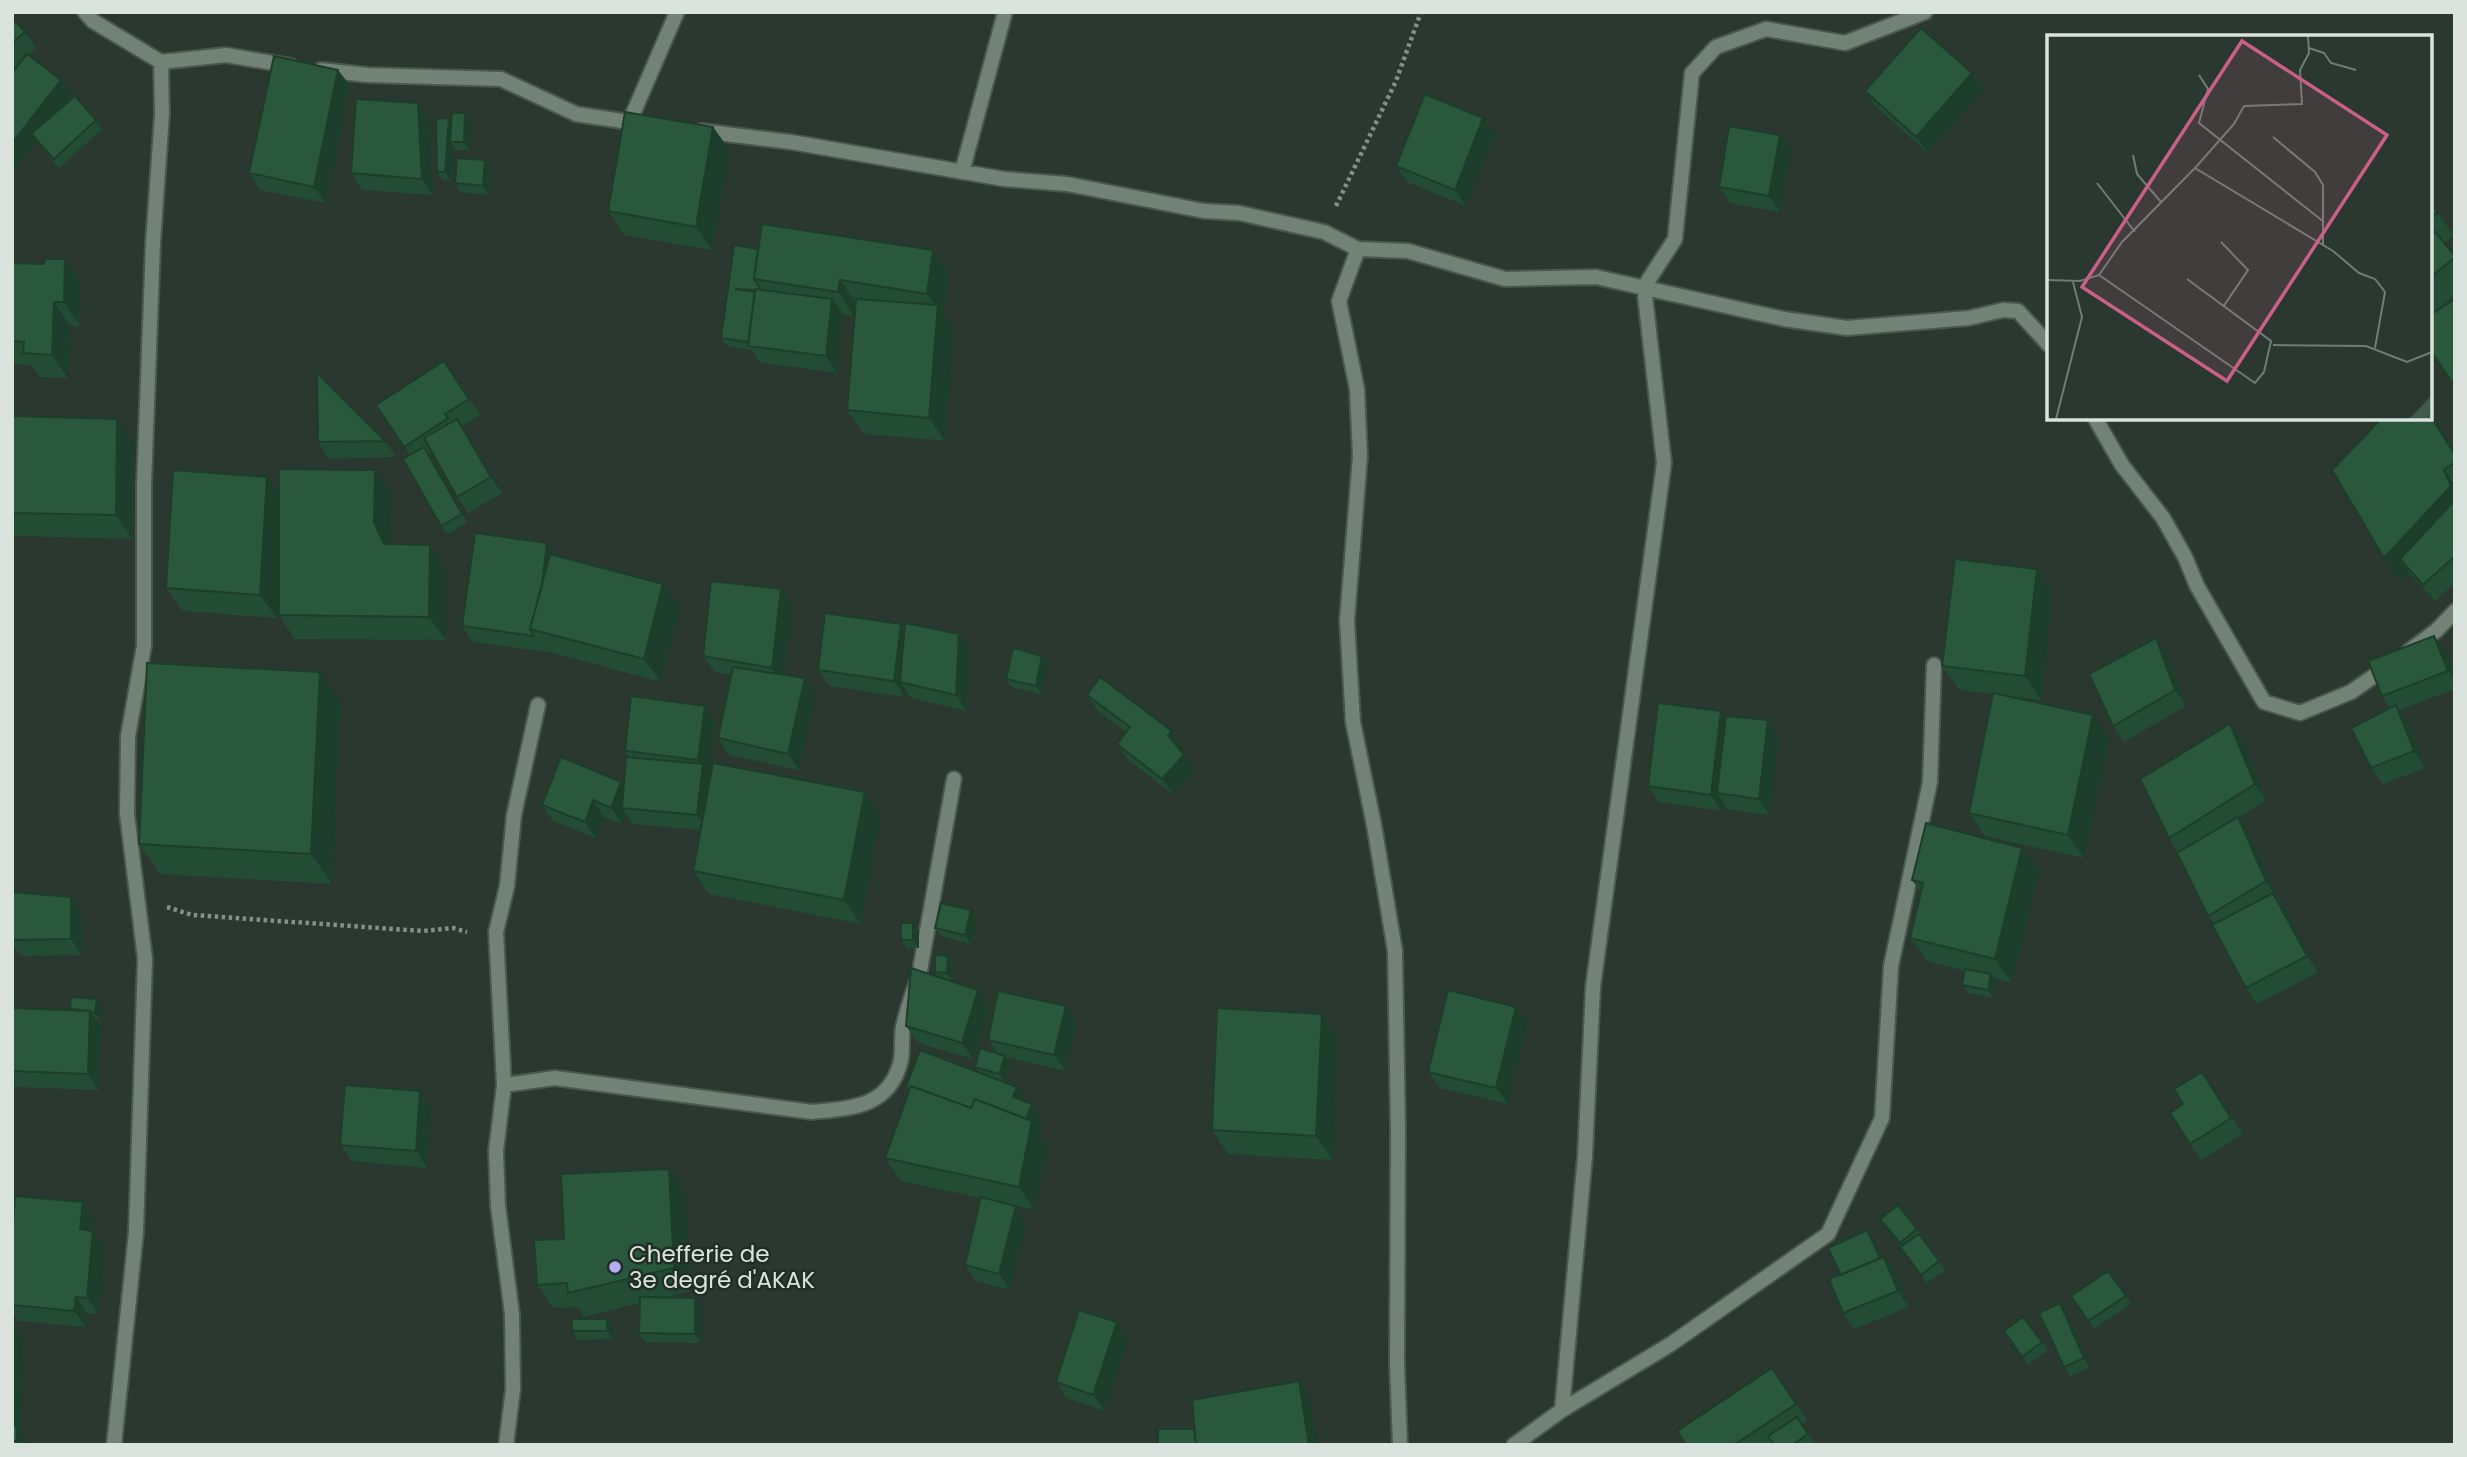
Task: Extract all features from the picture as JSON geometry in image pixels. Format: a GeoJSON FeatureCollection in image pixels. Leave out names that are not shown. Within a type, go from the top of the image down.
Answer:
{"type":"FeatureCollection","features":[{"type":"Feature","properties":{"kind":"street"},"geometry":{"type":"LineString","coordinates":[[85,12],[93,21],[161,62],[226,55],[277,65],[368,75],[501,79],[576,114],[654,125]]}},
{"type":"Feature","properties":{"kind":"street"},"geometry":{"type":"LineString","coordinates":[[629,123],[677,12]]}},
{"type":"Feature","properties":{"kind":"street"},"geometry":{"type":"LineString","coordinates":[[962,172],[1005,12]]}},
{"type":"Feature","properties":{"kind":"street"},"geometry":{"type":"LineString","coordinates":[[1562,1410],[1586,1156],[1593,987],[1664,463],[1644,287],[1675,239],[1692,73],[1716,47],[1766,29],[1845,43],[1925,12]]}},
{"type":"Feature","properties":{"kind":"street"},"geometry":{"type":"LineString","coordinates":[[114,1445],[136,1232],[145,959],[127,814],[128,736],[144,646],[144,485],[153,243],[162,114],[161,62]]}},
{"type":"Feature","properties":{"kind":"street"},"geometry":{"type":"LineString","coordinates":[[691,130],[791,142],[1004,179],[1067,184],[1204,211],[1240,213],[1324,232],[1358,249],[1408,251],[1505,279],[1596,277],[1784,319],[1847,328],[1969,318],[2003,310],[2018,311],[2047,343]]}},
{"type":"Feature","properties":{"kind":"street"},"geometry":{"type":"LineString","coordinates":[[1358,249],[1339,301],[1357,389],[1360,456],[1347,621],[1353,723],[1374,825],[1395,951],[1398,1128],[1397,1364],[1400,1445]]}},
{"type":"Feature","properties":{"kind":"street"},"geometry":{"type":"LineString","coordinates":[[2096,420],[2122,466],[2163,518],[2185,557],[2197,586],[2264,702],[2300,713],[2351,692],[2437,630],[2455,611]]}},
{"type":"Feature","properties":{"kind":"street"},"geometry":{"type":"LineString","coordinates":[[1514,1445],[1562,1410],[1671,1343],[1828,1234],[1882,1118],[1891,966],[1930,782],[1934,665]]}},
{"type":"Feature","properties":{"kind":"street"},"geometry":{"type":"LineString","coordinates":[[506,1445],[513,1389],[512,1314],[498,1206],[496,1151],[504,1085],[496,932],[507,886],[514,815],[538,705]]}},
{"type":"Feature","properties":{"kind":"street"},"geometry":{"type":"LineString","coordinates":[[504,1085],[555,1078],[812,1112],[844,1109],[867,1103],[881,1094],[894,1083],[902,1057],[903,1030],[919,975],[954,779]]}},
{"type":"Feature","properties":{"kind":"path"},"geometry":{"type":"LineString","coordinates":[[1324,232],[1396,81],[1421,12]]}},
{"type":"Feature","properties":{"kind":"path"},"geometry":{"type":"LineString","coordinates":[[136,894],[149,902],[192,915],[423,931],[453,928],[472,933],[496,932]]}},
{"type":"Feature","properties":{"kind":"building"},"geometry":{"type":"Polygon","coordinates":[[[12,18],[25,32],[12,43],[12,18]]]}},
{"type":"Feature","properties":{"kind":"building"},"geometry":{"type":"Polygon","coordinates":[[[1921,28],[1972,73],[1916,137],[1865,91],[1921,28]]]}},
{"type":"Feature","properties":{"kind":"building"},"geometry":{"type":"Polygon","coordinates":[[[27,54],[61,80],[12,143],[12,73],[27,54]]]}},
{"type":"Feature","properties":{"kind":"building"},"geometry":{"type":"Polygon","coordinates":[[[274,56],[338,70],[314,187],[249,173],[274,56]]]}},
{"type":"Feature","properties":{"kind":"building"},"geometry":{"type":"Polygon","coordinates":[[[1425,94],[1483,118],[1455,190],[1396,166],[1425,94]]]}},
{"type":"Feature","properties":{"kind":"building"},"geometry":{"type":"Polygon","coordinates":[[[75,96],[96,120],[54,159],[31,134],[75,96]]]}},
{"type":"Feature","properties":{"kind":"building"},"geometry":{"type":"Polygon","coordinates":[[[356,99],[418,103],[422,179],[351,173],[356,99]]]}},
{"type":"Feature","properties":{"kind":"building"},"geometry":{"type":"Polygon","coordinates":[[[625,112],[713,127],[696,227],[608,211],[625,112]]]}},
{"type":"Feature","properties":{"kind":"building"},"geometry":{"type":"Polygon","coordinates":[[[452,113],[465,113],[464,142],[450,142],[452,113]]]}},
{"type":"Feature","properties":{"kind":"building"},"geometry":{"type":"Polygon","coordinates":[[[449,118],[445,172],[437,172],[436,119],[449,118]]]}},
{"type":"Feature","properties":{"kind":"building"},"geometry":{"type":"Polygon","coordinates":[[[1729,126],[1780,135],[1769,196],[1719,187],[1729,126]]]}},
{"type":"Feature","properties":{"kind":"building"},"geometry":{"type":"Polygon","coordinates":[[[457,158],[485,160],[483,186],[455,183],[457,158]]]}},
{"type":"Feature","properties":{"kind":"building"},"geometry":{"type":"Polygon","coordinates":[[[2432,205],[2438,212],[2432,216],[2432,205]]]}},
{"type":"Feature","properties":{"kind":"building"},"geometry":{"type":"Polygon","coordinates":[[[762,224],[933,250],[927,294],[840,280],[838,292],[754,279],[762,224]]]}},
{"type":"Feature","properties":{"kind":"building"},"geometry":{"type":"Polygon","coordinates":[[[2432,228],[2455,256],[2432,276],[2432,228]]]}},
{"type":"Feature","properties":{"kind":"building"},"geometry":{"type":"Polygon","coordinates":[[[734,245],[758,249],[754,279],[761,290],[735,289],[755,292],[748,342],[721,338],[734,245]]]}},
{"type":"Feature","properties":{"kind":"building"},"geometry":{"type":"Polygon","coordinates":[[[45,259],[65,259],[64,302],[54,302],[52,355],[23,353],[24,342],[12,341],[12,263],[44,264],[45,259]]]}},
{"type":"Feature","properties":{"kind":"building"},"geometry":{"type":"Polygon","coordinates":[[[755,289],[832,299],[826,356],[748,346],[755,289]]]}},
{"type":"Feature","properties":{"kind":"building"},"geometry":{"type":"Polygon","coordinates":[[[856,299],[938,305],[929,418],[847,410],[856,299]]]}},
{"type":"Feature","properties":{"kind":"building"},"geometry":{"type":"Polygon","coordinates":[[[2455,299],[2455,380],[2452,382],[2432,353],[2432,314],[2455,299]]]}},
{"type":"Feature","properties":{"kind":"building"},"geometry":{"type":"Polygon","coordinates":[[[444,361],[469,399],[445,414],[448,418],[404,447],[376,405],[444,361]]]}},
{"type":"Feature","properties":{"kind":"building"},"geometry":{"type":"Polygon","coordinates":[[[317,373],[385,441],[318,442],[317,373]]]}},
{"type":"Feature","properties":{"kind":"building"},"geometry":{"type":"Polygon","coordinates":[[[12,416],[117,419],[116,515],[12,513],[12,416]]]}},
{"type":"Feature","properties":{"kind":"building"},"geometry":{"type":"Polygon","coordinates":[[[2432,418],[2455,455],[2455,462],[2444,470],[2451,486],[2384,558],[2332,470],[2380,420],[2432,418]]]}},
{"type":"Feature","properties":{"kind":"building"},"geometry":{"type":"Polygon","coordinates":[[[457,419],[491,477],[457,497],[424,438],[457,419]]]}},
{"type":"Feature","properties":{"kind":"building"},"geometry":{"type":"Polygon","coordinates":[[[424,447],[462,514],[441,526],[403,459],[424,447]]]}},
{"type":"Feature","properties":{"kind":"building"},"geometry":{"type":"Polygon","coordinates":[[[279,469],[375,470],[374,522],[384,544],[430,545],[429,617],[279,615],[279,469]]]}},
{"type":"Feature","properties":{"kind":"building"},"geometry":{"type":"Polygon","coordinates":[[[173,470],[267,477],[260,595],[166,588],[173,470]]]}},
{"type":"Feature","properties":{"kind":"building"},"geometry":{"type":"Polygon","coordinates":[[[2455,500],[2455,556],[2423,585],[2400,559],[2455,500]]]}},
{"type":"Feature","properties":{"kind":"building"},"geometry":{"type":"Polygon","coordinates":[[[475,533],[547,543],[542,585],[530,629],[534,636],[462,626],[475,533]]]}},
{"type":"Feature","properties":{"kind":"building"},"geometry":{"type":"Polygon","coordinates":[[[550,554],[663,584],[644,659],[530,629],[550,554]]]}},
{"type":"Feature","properties":{"kind":"building"},"geometry":{"type":"Polygon","coordinates":[[[1955,559],[2037,569],[2025,676],[1942,666],[1955,559]]]}},
{"type":"Feature","properties":{"kind":"building"},"geometry":{"type":"Polygon","coordinates":[[[711,581],[781,589],[772,668],[703,656],[711,581]]]}},
{"type":"Feature","properties":{"kind":"building"},"geometry":{"type":"Polygon","coordinates":[[[825,613],[901,624],[894,681],[818,670],[825,613]]]}},
{"type":"Feature","properties":{"kind":"building"},"geometry":{"type":"Polygon","coordinates":[[[905,623],[959,634],[956,695],[900,682],[905,623]]]}},
{"type":"Feature","properties":{"kind":"building"},"geometry":{"type":"Polygon","coordinates":[[[2434,636],[2448,671],[2382,696],[2368,661],[2434,636]]]}},
{"type":"Feature","properties":{"kind":"building"},"geometry":{"type":"Polygon","coordinates":[[[2156,638],[2175,690],[2113,726],[2089,674],[2156,638]]]}},
{"type":"Feature","properties":{"kind":"building"},"geometry":{"type":"Polygon","coordinates":[[[1013,648],[1042,656],[1036,686],[1006,679],[1013,648]]]}},
{"type":"Feature","properties":{"kind":"building"},"geometry":{"type":"Polygon","coordinates":[[[147,663],[320,672],[311,854],[139,844],[147,663]]]}},
{"type":"Feature","properties":{"kind":"building"},"geometry":{"type":"Polygon","coordinates":[[[733,667],[805,678],[788,754],[718,738],[733,667]]]}},
{"type":"Feature","properties":{"kind":"building"},"geometry":{"type":"Polygon","coordinates":[[[1100,677],[1172,731],[1168,735],[1184,755],[1162,779],[1117,744],[1130,727],[1087,695],[1100,677]]]}},
{"type":"Feature","properties":{"kind":"building"},"geometry":{"type":"Polygon","coordinates":[[[1993,693],[2093,715],[2068,835],[1969,813],[1993,693]]]}},
{"type":"Feature","properties":{"kind":"building"},"geometry":{"type":"Polygon","coordinates":[[[631,696],[705,706],[698,760],[625,751],[631,696]]]}},
{"type":"Feature","properties":{"kind":"building"},"geometry":{"type":"Polygon","coordinates":[[[1658,703],[1721,711],[1711,795],[1648,786],[1658,703]]]}},
{"type":"Feature","properties":{"kind":"building"},"geometry":{"type":"Polygon","coordinates":[[[2396,705],[2414,751],[2371,768],[2351,728],[2396,705]]]}},
{"type":"Feature","properties":{"kind":"building"},"geometry":{"type":"Polygon","coordinates":[[[1726,716],[1768,720],[1759,799],[1717,793],[1726,716]]]}},
{"type":"Feature","properties":{"kind":"building"},"geometry":{"type":"Polygon","coordinates":[[[2230,724],[2255,784],[2169,838],[2140,779],[2230,724]]]}},
{"type":"Feature","properties":{"kind":"building"},"geometry":{"type":"Polygon","coordinates":[[[561,757],[621,782],[611,808],[593,800],[585,822],[542,805],[561,757]]]}},
{"type":"Feature","properties":{"kind":"building"},"geometry":{"type":"Polygon","coordinates":[[[626,757],[703,764],[697,815],[622,808],[626,757]]]}},
{"type":"Feature","properties":{"kind":"building"},"geometry":{"type":"Polygon","coordinates":[[[713,763],[865,792],[844,900],[693,871],[713,763]]]}},
{"type":"Feature","properties":{"kind":"building"},"geometry":{"type":"Polygon","coordinates":[[[2238,817],[2266,881],[2208,916],[2177,853],[2238,817]]]}},
{"type":"Feature","properties":{"kind":"building"},"geometry":{"type":"Polygon","coordinates":[[[1926,823],[2022,848],[1995,959],[1910,938],[1923,883],[1912,880],[1926,823]]]}},
{"type":"Feature","properties":{"kind":"building"},"geometry":{"type":"Polygon","coordinates":[[[13,892],[71,897],[71,939],[12,940],[13,892]]]}},
{"type":"Feature","properties":{"kind":"building"},"geometry":{"type":"Polygon","coordinates":[[[2273,893],[2307,956],[2246,988],[2212,925],[2273,893]]]}},
{"type":"Feature","properties":{"kind":"building"},"geometry":{"type":"Polygon","coordinates":[[[941,903],[971,910],[965,935],[935,928],[941,903]]]}},
{"type":"Feature","properties":{"kind":"building"},"geometry":{"type":"Polygon","coordinates":[[[901,923],[913,923],[913,940],[901,940],[901,923]]]}},
{"type":"Feature","properties":{"kind":"building"},"geometry":{"type":"Polygon","coordinates":[[[935,955],[948,956],[947,973],[935,972],[935,955]]]}},
{"type":"Feature","properties":{"kind":"building"},"geometry":{"type":"Polygon","coordinates":[[[911,968],[978,990],[962,1043],[906,1026],[911,968]]]}},
{"type":"Feature","properties":{"kind":"building"},"geometry":{"type":"Polygon","coordinates":[[[1965,969],[1991,974],[1988,990],[1962,985],[1965,969]]]}},
{"type":"Feature","properties":{"kind":"building"},"geometry":{"type":"Polygon","coordinates":[[[1448,990],[1516,1007],[1496,1088],[1428,1072],[1448,990]]]}},
{"type":"Feature","properties":{"kind":"building"},"geometry":{"type":"Polygon","coordinates":[[[998,991],[1066,1006],[1054,1055],[988,1040],[998,991]]]}},
{"type":"Feature","properties":{"kind":"building"},"geometry":{"type":"Polygon","coordinates":[[[71,997],[97,999],[95,1013],[70,1009],[71,997]]]}},
{"type":"Feature","properties":{"kind":"building"},"geometry":{"type":"Polygon","coordinates":[[[12,1008],[90,1011],[88,1074],[12,1071],[12,1008]]]}},
{"type":"Feature","properties":{"kind":"building"},"geometry":{"type":"Polygon","coordinates":[[[1217,1008],[1322,1014],[1316,1136],[1212,1130],[1217,1008]]]}},
{"type":"Feature","properties":{"kind":"building"},"geometry":{"type":"Polygon","coordinates":[[[980,1048],[1005,1056],[999,1074],[975,1067],[980,1048]]]}},
{"type":"Feature","properties":{"kind":"building"},"geometry":{"type":"Polygon","coordinates":[[[920,1050],[1017,1087],[1013,1097],[1032,1104],[1026,1119],[975,1099],[971,1108],[911,1086],[910,1089],[906,1087],[920,1050]]]}},
{"type":"Feature","properties":{"kind":"building"},"geometry":{"type":"Polygon","coordinates":[[[2202,1072],[2231,1118],[2190,1144],[2170,1113],[2183,1104],[2174,1089],[2202,1072]]]}},
{"type":"Feature","properties":{"kind":"building"},"geometry":{"type":"Polygon","coordinates":[[[345,1085],[420,1091],[416,1151],[340,1145],[345,1085]]]}},
{"type":"Feature","properties":{"kind":"building"},"geometry":{"type":"Polygon","coordinates":[[[911,1086],[971,1108],[975,1099],[1032,1121],[1019,1187],[885,1158],[911,1086]]]}},
{"type":"Feature","properties":{"kind":"building"},"geometry":{"type":"Polygon","coordinates":[[[669,1169],[674,1268],[568,1293],[567,1283],[537,1285],[534,1240],[564,1239],[561,1174],[669,1169]]]}},
{"type":"Feature","properties":{"kind":"building"},"geometry":{"type":"Polygon","coordinates":[[[15,1196],[83,1202],[80,1229],[93,1231],[87,1298],[76,1297],[74,1311],[12,1305],[15,1196]]]}},
{"type":"Feature","properties":{"kind":"building"},"geometry":{"type":"Polygon","coordinates":[[[981,1197],[1016,1206],[999,1274],[965,1265],[981,1197]]]}},
{"type":"Feature","properties":{"kind":"building"},"geometry":{"type":"Polygon","coordinates":[[[1898,1205],[1917,1229],[1900,1243],[1880,1219],[1898,1205]]]}},
{"type":"Feature","properties":{"kind":"building"},"geometry":{"type":"Polygon","coordinates":[[[1867,1230],[1880,1258],[1841,1275],[1828,1248],[1867,1230]]]}},
{"type":"Feature","properties":{"kind":"building"},"geometry":{"type":"Polygon","coordinates":[[[1919,1234],[1939,1261],[1921,1275],[1900,1247],[1919,1234]]]}},
{"type":"Feature","properties":{"kind":"building"},"geometry":{"type":"Polygon","coordinates":[[[1884,1257],[1898,1291],[1843,1313],[1829,1279],[1884,1257]]]}},
{"type":"Feature","properties":{"kind":"building"},"geometry":{"type":"Polygon","coordinates":[[[2108,1271],[2126,1296],[2088,1321],[2071,1296],[2108,1271]]]}},
{"type":"Feature","properties":{"kind":"building"},"geometry":{"type":"Polygon","coordinates":[[[640,1297],[695,1298],[695,1334],[639,1333],[640,1297]]]}},
{"type":"Feature","properties":{"kind":"building"},"geometry":{"type":"Polygon","coordinates":[[[2060,1303],[2084,1358],[2064,1367],[2039,1313],[2060,1303]]]}},
{"type":"Feature","properties":{"kind":"building"},"geometry":{"type":"Polygon","coordinates":[[[1079,1310],[1117,1322],[1093,1395],[1056,1382],[1079,1310]]]}},
{"type":"Feature","properties":{"kind":"building"},"geometry":{"type":"Polygon","coordinates":[[[2023,1317],[2042,1342],[2022,1357],[2004,1331],[2023,1317]]]}},
{"type":"Feature","properties":{"kind":"building"},"geometry":{"type":"Polygon","coordinates":[[[572,1319],[607,1319],[607,1331],[572,1331],[572,1319]]]}},
{"type":"Feature","properties":{"kind":"building"},"geometry":{"type":"Polygon","coordinates":[[[1772,1368],[1796,1404],[1734,1445],[1686,1445],[1677,1431],[1772,1368]]]}},
{"type":"Feature","properties":{"kind":"building"},"geometry":{"type":"Polygon","coordinates":[[[1299,1381],[1309,1445],[1196,1445],[1192,1400],[1299,1381]]]}},
{"type":"Feature","properties":{"kind":"building"},"geometry":{"type":"Polygon","coordinates":[[[1797,1417],[1808,1434],[1792,1445],[1774,1445],[1768,1436],[1797,1417]]]}},
{"type":"Feature","properties":{"kind":"building"},"geometry":{"type":"Polygon","coordinates":[[[12,1426],[17,1426],[17,1441],[12,1441],[12,1426]]]}},
{"type":"Feature","properties":{"kind":"building"},"geometry":{"type":"Polygon","coordinates":[[[1158,1429],[1194,1429],[1196,1445],[1158,1445],[1158,1429]]]}},
{"type":"Feature","properties":{"kind":"place","name":"Chefferie de 3e degré d'AKAK"},"geometry":{"type":"Point","coordinates":[615,1267]}}]}
